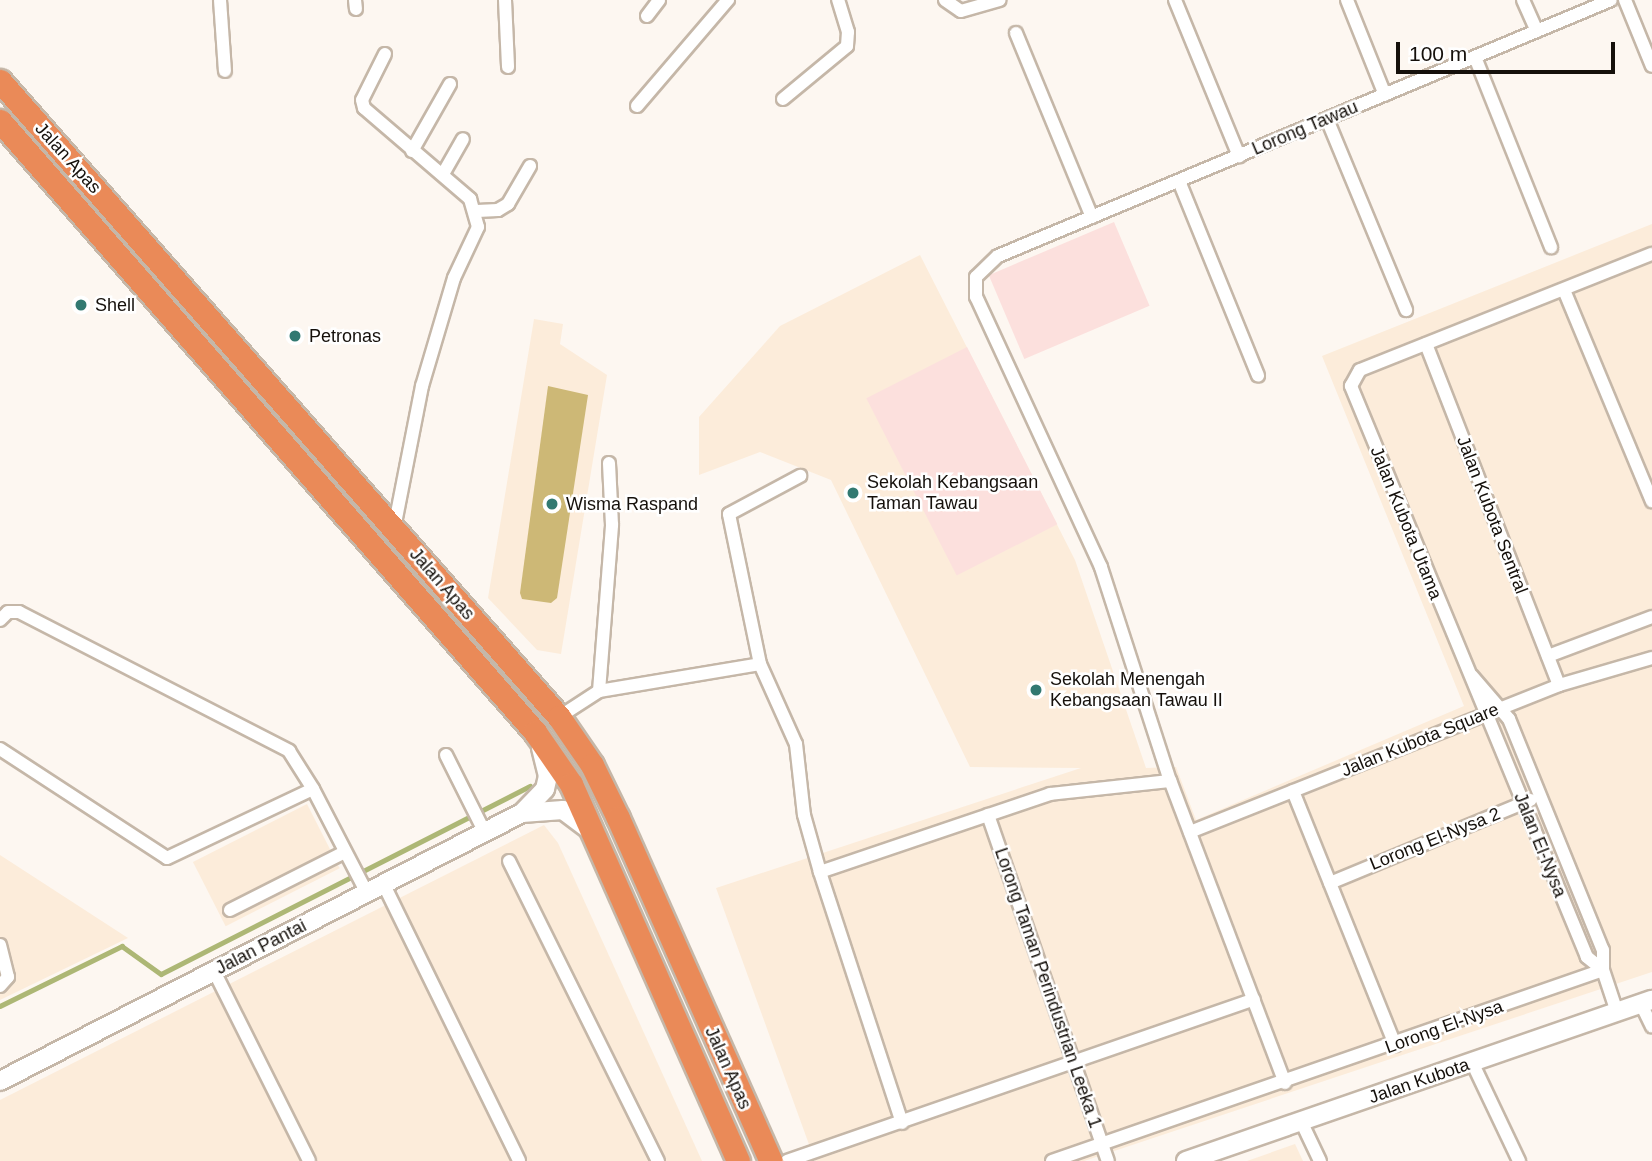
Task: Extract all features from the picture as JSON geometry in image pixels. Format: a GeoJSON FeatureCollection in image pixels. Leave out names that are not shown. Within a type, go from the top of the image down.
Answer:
{"type":"FeatureCollection","features":[{"type":"Feature","properties":{"kind":"highway","name":"Jalan Apas"},"geometry":{"type":"LineString","coordinates":[[0,81],[559,717],[592,765],[618,818],[771,1161]]}},
{"type":"Feature","properties":{"kind":"highway","name":"Jalan Apas"},"geometry":{"type":"LineString","coordinates":[[0,121],[535,732],[571,784],[595,834],[738,1161]]}},
{"type":"Feature","properties":{"kind":"highway"},"geometry":{"type":"LineString","coordinates":[[718,1046],[757,1161]]}},
{"type":"Feature","properties":{"kind":"street"},"geometry":{"type":"LineString","coordinates":[[220,0],[225,71]]}},
{"type":"Feature","properties":{"kind":"street"},"geometry":{"type":"LineString","coordinates":[[505,0],[508,67]]}},
{"type":"Feature","properties":{"kind":"street"},"geometry":{"type":"LineString","coordinates":[[647,16],[659,0]]}},
{"type":"Feature","properties":{"kind":"street"},"geometry":{"type":"LineString","coordinates":[[637,106],[728,0]]}},
{"type":"Feature","properties":{"kind":"street"},"geometry":{"type":"LineString","coordinates":[[783,99],[847,46],[848,32],[838,0]]}},
{"type":"Feature","properties":{"kind":"street"},"geometry":{"type":"LineString","coordinates":[[945,0],[961,11],[999,0]]}},
{"type":"Feature","properties":{"kind":"street"},"geometry":{"type":"LineString","coordinates":[[1175,0],[1239,156]]}},
{"type":"Feature","properties":{"kind":"street"},"geometry":{"type":"LineString","coordinates":[[1347,0],[1385,94]]}},
{"type":"Feature","properties":{"kind":"street"},"geometry":{"type":"LineString","coordinates":[[1524,0],[1537,31]]}},
{"type":"Feature","properties":{"kind":"street","name":"Lorong Tawau"},"geometry":{"type":"LineString","coordinates":[[1170,781],[1101,567],[976,297],[976,277],[998,256],[1611,0]]}},
{"type":"Feature","properties":{"kind":"street"},"geometry":{"type":"LineString","coordinates":[[1625,0],[1652,66]]}},
{"type":"Feature","properties":{"kind":"street"},"geometry":{"type":"LineString","coordinates":[[1016,33],[1092,217]]}},
{"type":"Feature","properties":{"kind":"street"},"geometry":{"type":"LineString","coordinates":[[385,54],[362,100],[364,108],[412,151],[443,173],[477,211],[478,227],[454,278],[422,386],[394,529]]}},
{"type":"Feature","properties":{"kind":"street"},"geometry":{"type":"LineString","coordinates":[[1475,57],[1551,247]]}},
{"type":"Feature","properties":{"kind":"street"},"geometry":{"type":"LineString","coordinates":[[412,151],[450,83]]}},
{"type":"Feature","properties":{"kind":"street"},"geometry":{"type":"LineString","coordinates":[[1327,119],[1406,310]]}},
{"type":"Feature","properties":{"kind":"street"},"geometry":{"type":"LineString","coordinates":[[443,173],[463,139]]}},
{"type":"Feature","properties":{"kind":"street"},"geometry":{"type":"LineString","coordinates":[[477,211],[498,210],[508,204],[530,166]]}},
{"type":"Feature","properties":{"kind":"street"},"geometry":{"type":"LineString","coordinates":[[1179,181],[1258,376]]}},
{"type":"Feature","properties":{"kind":"street"},"geometry":{"type":"LineString","coordinates":[[1426,344],[1652,254]]}},
{"type":"Feature","properties":{"kind":"street"},"geometry":{"type":"LineString","coordinates":[[1564,290],[1652,501]]}},
{"type":"Feature","properties":{"kind":"street","name":"Jalan Kubota Utama"},"geometry":{"type":"LineString","coordinates":[[1426,344],[1353,376],[1351,386],[1484,715]]}},
{"type":"Feature","properties":{"kind":"street","name":"Jalan Kubota Sentral"},"geometry":{"type":"LineString","coordinates":[[1426,344],[1559,685]]}},
{"type":"Feature","properties":{"kind":"street"},"geometry":{"type":"LineString","coordinates":[[599,691],[611,551],[609,463]]}},
{"type":"Feature","properties":{"kind":"street"},"geometry":{"type":"LineString","coordinates":[[800,476],[729,514],[760,664],[796,744],[804,815],[902,1123]]}},
{"type":"Feature","properties":{"kind":"street"},"geometry":{"type":"LineString","coordinates":[[0,620],[8,612],[19,612],[289,751],[313,789],[365,889]]}},
{"type":"Feature","properties":{"kind":"street"},"geometry":{"type":"LineString","coordinates":[[1548,656],[1652,617]]}},
{"type":"Feature","properties":{"kind":"street","name":"Jalan Kubota Square"},"geometry":{"type":"LineString","coordinates":[[1190,832],[1559,685],[1584,681],[1652,658]]}},
{"type":"Feature","properties":{"kind":"street"},"geometry":{"type":"LineString","coordinates":[[559,717],[599,691],[760,664]]}},
{"type":"Feature","properties":{"kind":"street","name":"Jalan Kubota Utama"},"geometry":{"type":"LineString","coordinates":[[1465,668],[1502,707]]}},
{"type":"Feature","properties":{"kind":"street","name":"Jalan El-Nysa"},"geometry":{"type":"LineString","coordinates":[[1502,707],[1603,950],[1603,970],[1617,1012]]}},
{"type":"Feature","properties":{"kind":"street","name":"Jalan El-Nysa"},"geometry":{"type":"LineString","coordinates":[[1484,715],[1587,957],[1603,970]]}},
{"type":"Feature","properties":{"kind":"street"},"geometry":{"type":"LineString","coordinates":[[522,813],[545,789],[548,776],[535,732]]}},
{"type":"Feature","properties":{"kind":"street"},"geometry":{"type":"LineString","coordinates":[[0,749],[167,858],[313,789]]}},
{"type":"Feature","properties":{"kind":"street"},"geometry":{"type":"LineString","coordinates":[[446,755],[482,828]]}},
{"type":"Feature","properties":{"kind":"street"},"geometry":{"type":"LineString","coordinates":[[820,872],[1061,792],[1170,781],[1285,1083]]}},
{"type":"Feature","properties":{"kind":"street"},"geometry":{"type":"LineString","coordinates":[[1293,791],[1395,1045]]}},
{"type":"Feature","properties":{"kind":"street","name":"Lorong El-Nysa 2"},"geometry":{"type":"LineString","coordinates":[[1330,883],[1541,796]]}},
{"type":"Feature","properties":{"kind":"street"},"geometry":{"type":"LineString","coordinates":[[522,813],[563,810],[595,834]]}},
{"type":"Feature","properties":{"kind":"street","name":"Jalan Pantai"},"geometry":{"type":"LineString","coordinates":[[0,1081],[214,971],[365,889],[384,885],[482,828],[522,813]]}},
{"type":"Feature","properties":{"kind":"street","name":"Lorong Taman Perindustrian Leeka 1"},"geometry":{"type":"LineString","coordinates":[[988,815],[1108,1161]]}},
{"type":"Feature","properties":{"kind":"street"},"geometry":{"type":"LineString","coordinates":[[230,910],[348,858]]}},
{"type":"Feature","properties":{"kind":"street"},"geometry":{"type":"LineString","coordinates":[[509,861],[658,1161]]}},
{"type":"Feature","properties":{"kind":"street"},"geometry":{"type":"LineString","coordinates":[[384,885],[519,1161]]}},
{"type":"Feature","properties":{"kind":"street"},"geometry":{"type":"LineString","coordinates":[[0,945],[8,977],[0,986]]}},
{"type":"Feature","properties":{"kind":"street","name":"Lorong El-Nysa"},"geometry":{"type":"LineString","coordinates":[[1052,1161],[1395,1045],[1603,970]]}},
{"type":"Feature","properties":{"kind":"street"},"geometry":{"type":"LineString","coordinates":[[214,971],[309,1161]]}},
{"type":"Feature","properties":{"kind":"street"},"geometry":{"type":"LineString","coordinates":[[815,1161],[902,1123],[1254,999]]}},
{"type":"Feature","properties":{"kind":"street"},"geometry":{"type":"LineString","coordinates":[[1646,1002],[1652,1027]]}},
{"type":"Feature","properties":{"kind":"street","name":"Jalan Kubota"},"geometry":{"type":"LineString","coordinates":[[1186,1161],[1646,1002]]}},
{"type":"Feature","properties":{"kind":"street"},"geometry":{"type":"LineString","coordinates":[[1472,1062],[1519,1161]]}},
{"type":"Feature","properties":{"kind":"street"},"geometry":{"type":"LineString","coordinates":[[1301,1121],[1320,1161]]}},
{"type":"Feature","properties":{"kind":"street"},"geometry":{"type":"LineString","coordinates":[[787,1161],[825,1156]]}},
{"type":"Feature","properties":{"kind":"shaded area"},"geometry":{"type":"Polygon","coordinates":[[[1114,222],[1150,306],[1024,359],[989,275],[1114,222]]]}},
{"type":"Feature","properties":{"kind":"shaded area"},"geometry":{"type":"Polygon","coordinates":[[[1652,224],[1652,972],[1084,1161],[815,1161],[716,888],[1081,768],[970,767],[831,480],[760,452],[699,475],[699,417],[780,326],[920,255],[1075,560],[1146,768],[1176,767],[1196,820],[1464,706],[1322,356],[1652,224]]]}},
{"type":"Feature","properties":{"kind":"shaded area"},"geometry":{"type":"Polygon","coordinates":[[[534,319],[563,324],[560,344],[607,375],[561,654],[537,650],[488,598],[534,319]]]}},
{"type":"Feature","properties":{"kind":"shaded area"},"geometry":{"type":"Polygon","coordinates":[[[967,347],[1057,524],[957,576],[866,398],[967,347]]]}},
{"type":"Feature","properties":{"kind":"shaded area"},"geometry":{"type":"Polygon","coordinates":[[[307,804],[340,868],[226,926],[193,862],[307,804]]]}},
{"type":"Feature","properties":{"kind":"shaded area"},"geometry":{"type":"Polygon","coordinates":[[[544,825],[558,843],[702,1161],[0,1161],[0,1100],[544,825]]]}},
{"type":"Feature","properties":{"kind":"shaded area"},"geometry":{"type":"Polygon","coordinates":[[[0,855],[128,938],[0,1000],[0,855]]]}},
{"type":"Feature","properties":{"kind":"shaded area"},"geometry":{"type":"Polygon","coordinates":[[[1295,1144],[1303,1161],[1247,1161],[1295,1144]]]}},
{"type":"Feature","properties":{"kind":"building","name":"Wisma Raspand"},"geometry":{"type":"Polygon","coordinates":[[[548,386],[588,395],[557,598],[551,603],[522,599],[520,593],[548,386]]]}},
{"type":"Feature","properties":{"kind":"waterway"},"geometry":{"type":"LineString","coordinates":[[0,1006],[122,946],[161,974],[530,786]]}},
{"type":"Feature","properties":{"kind":"place","name":"Shell"},"geometry":{"type":"Point","coordinates":[81,305]}},
{"type":"Feature","properties":{"kind":"place","name":"Petronas"},"geometry":{"type":"Point","coordinates":[295,336]}},
{"type":"Feature","properties":{"kind":"place","name":"Sekolah Kebangsaan Taman Tawau"},"geometry":{"type":"Point","coordinates":[853,493]}},
{"type":"Feature","properties":{"kind":"place","name":"Wisma Raspand"},"geometry":{"type":"Point","coordinates":[552,504]}},
{"type":"Feature","properties":{"kind":"place","name":"Sekolah Menengah Kebangsaan Tawau II"},"geometry":{"type":"Point","coordinates":[1036,690]}}]}
